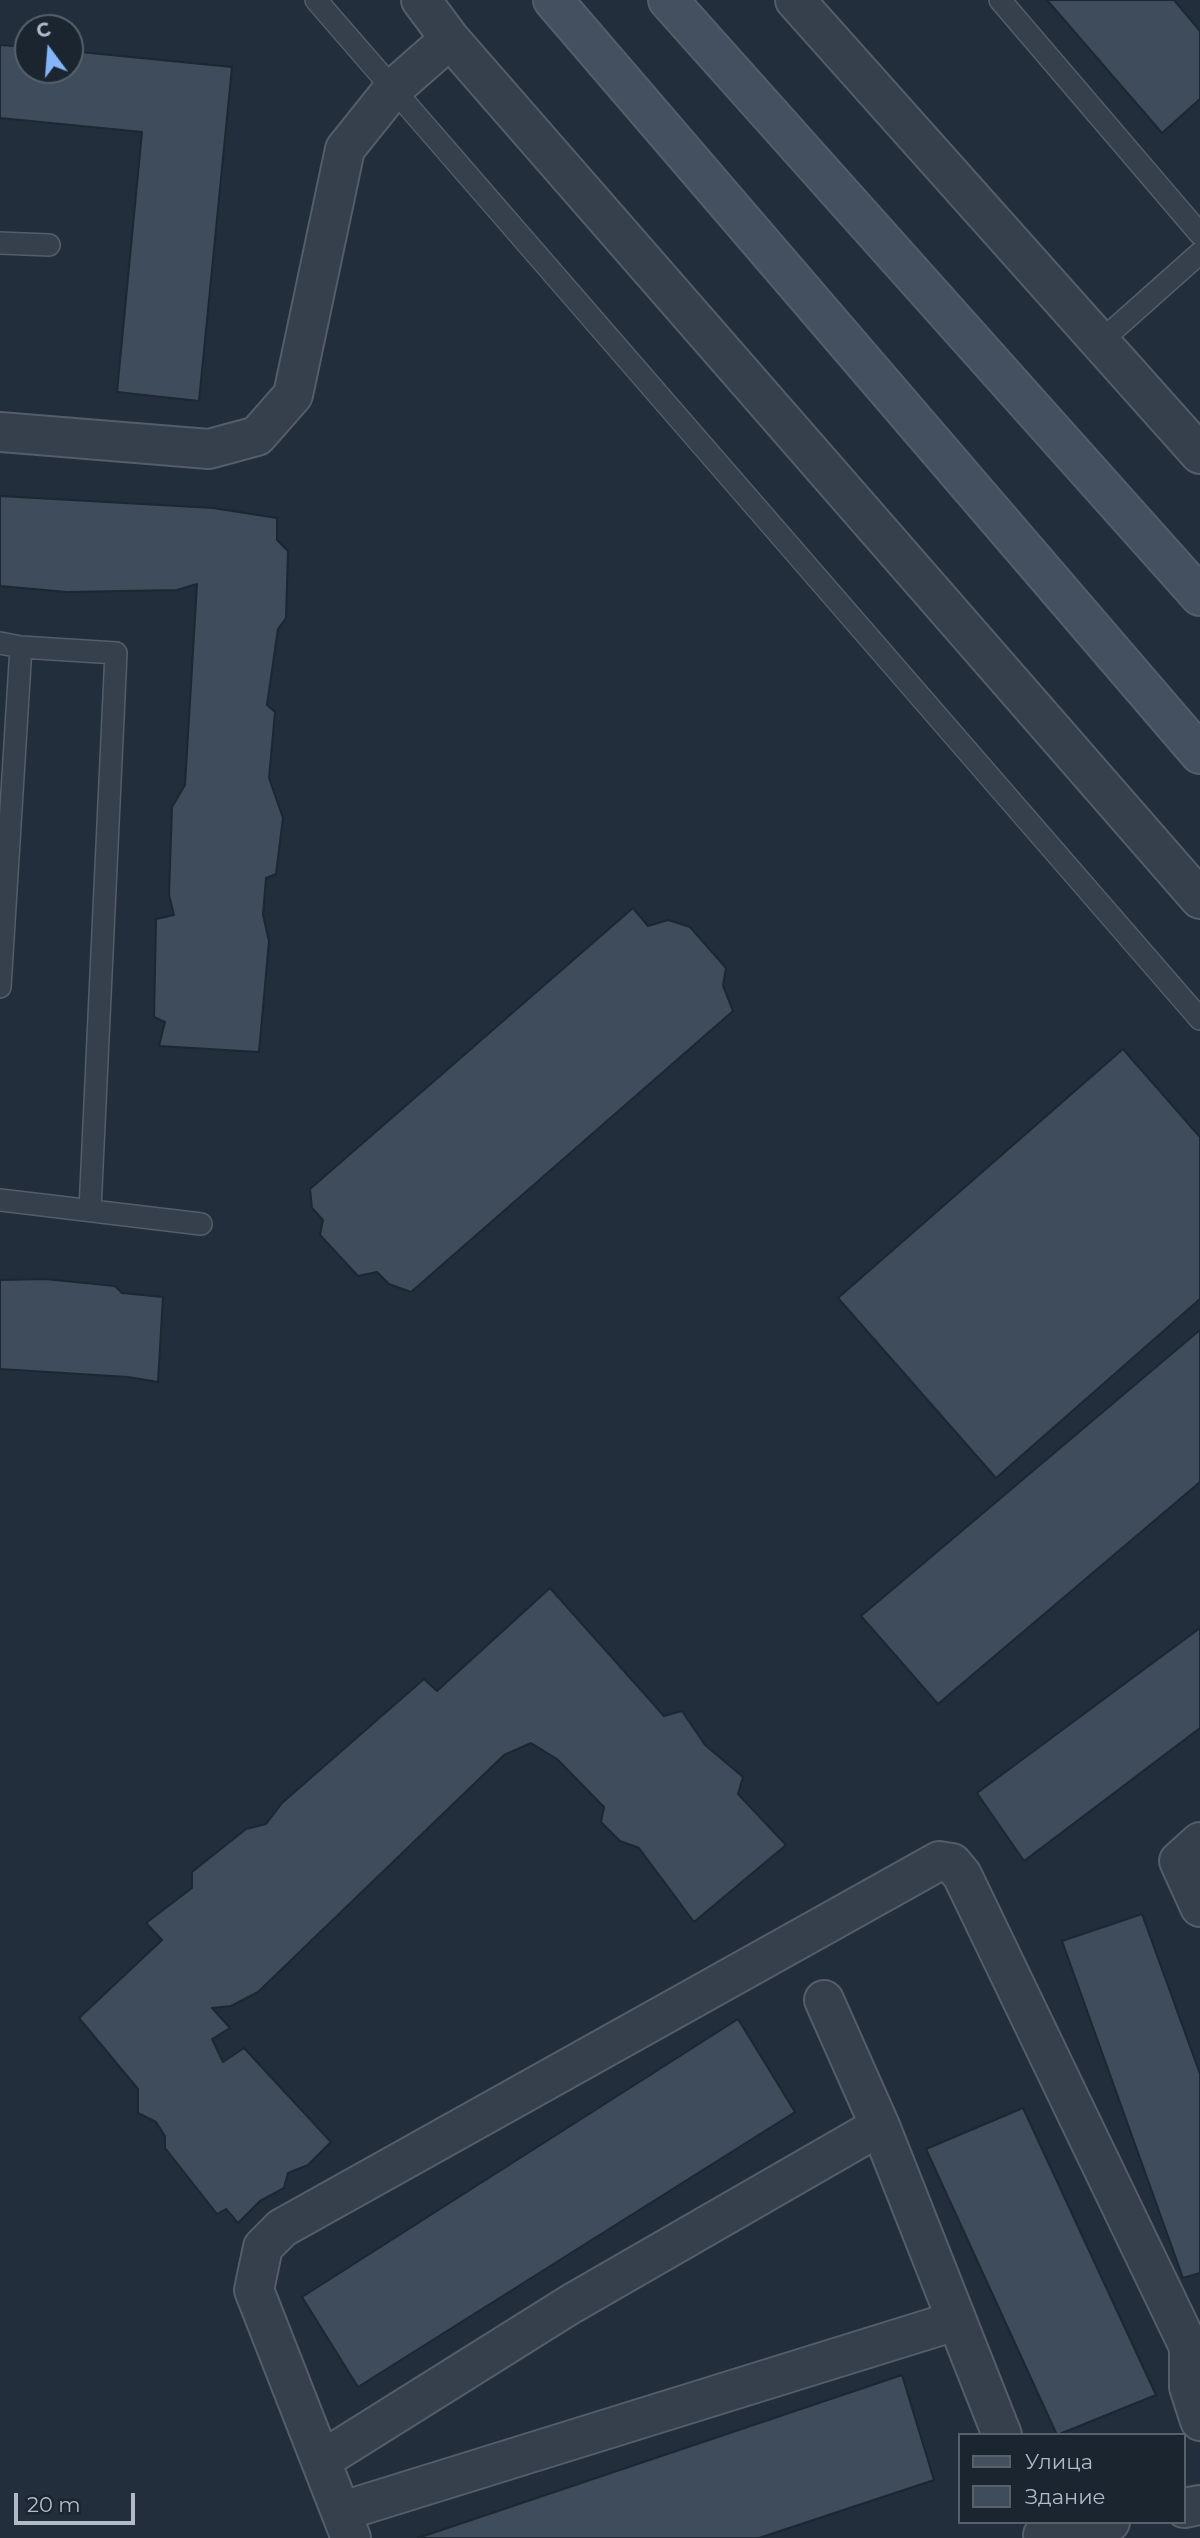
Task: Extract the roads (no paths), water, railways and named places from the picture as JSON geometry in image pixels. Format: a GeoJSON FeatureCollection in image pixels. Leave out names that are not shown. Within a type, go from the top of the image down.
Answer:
{"type":"FeatureCollection","features":[{"type":"Feature","properties":{"kind":"street"},"geometry":{"type":"LineString","coordinates":[[421,0],[450,39],[1200,899]]}},
{"type":"Feature","properties":{"kind":"street"},"geometry":{"type":"LineString","coordinates":[[553,0],[1200,754]]}},
{"type":"Feature","properties":{"kind":"street"},"geometry":{"type":"LineString","coordinates":[[668,0],[1200,596]]}},
{"type":"Feature","properties":{"kind":"street"},"geometry":{"type":"LineString","coordinates":[[794,0],[1200,454]]}},
{"type":"Feature","properties":{"kind":"street"},"geometry":{"type":"LineString","coordinates":[[0,432],[209,449],[257,436],[293,395],[345,149],[393,89],[450,39]]}},
{"type":"Feature","properties":{"kind":"street"},"geometry":{"type":"LineString","coordinates":[[1200,1842],[1180,1861],[1200,1907]]}},
{"type":"Feature","properties":{"kind":"street"},"geometry":{"type":"LineString","coordinates":[[955,2320],[347,2525],[254,2290],[263,2247],[282,2228],[939,1861],[952,1863],[962,1875],[1195,2342],[1189,2387],[1200,2421]]}},
{"type":"Feature","properties":{"kind":"street"},"geometry":{"type":"LineString","coordinates":[[824,2000],[880,2126],[1001,2433]]}},
{"type":"Feature","properties":{"kind":"street"},"geometry":{"type":"LineString","coordinates":[[322,2460],[571,2304],[880,2126]]}},
{"type":"Feature","properties":{"kind":"street"},"geometry":{"type":"LineString","coordinates":[[1037,2532],[1095,2524]]}},
{"type":"Feature","properties":{"kind":"lane"},"geometry":{"type":"LineString","coordinates":[[316,0],[1200,1019]]}},
{"type":"Feature","properties":{"kind":"lane"},"geometry":{"type":"LineString","coordinates":[[1000,0],[1200,234]]}},
{"type":"Feature","properties":{"kind":"lane"},"geometry":{"type":"LineString","coordinates":[[0,243],[49,245]]}},
{"type":"Feature","properties":{"kind":"lane"},"geometry":{"type":"LineString","coordinates":[[1101,341],[1200,253]]}},
{"type":"Feature","properties":{"kind":"lane"},"geometry":{"type":"LineString","coordinates":[[0,987],[10,645],[116,653],[90,1210]]}},
{"type":"Feature","properties":{"kind":"lane"},"geometry":{"type":"LineString","coordinates":[[0,1200],[201,1224]]}}]}
